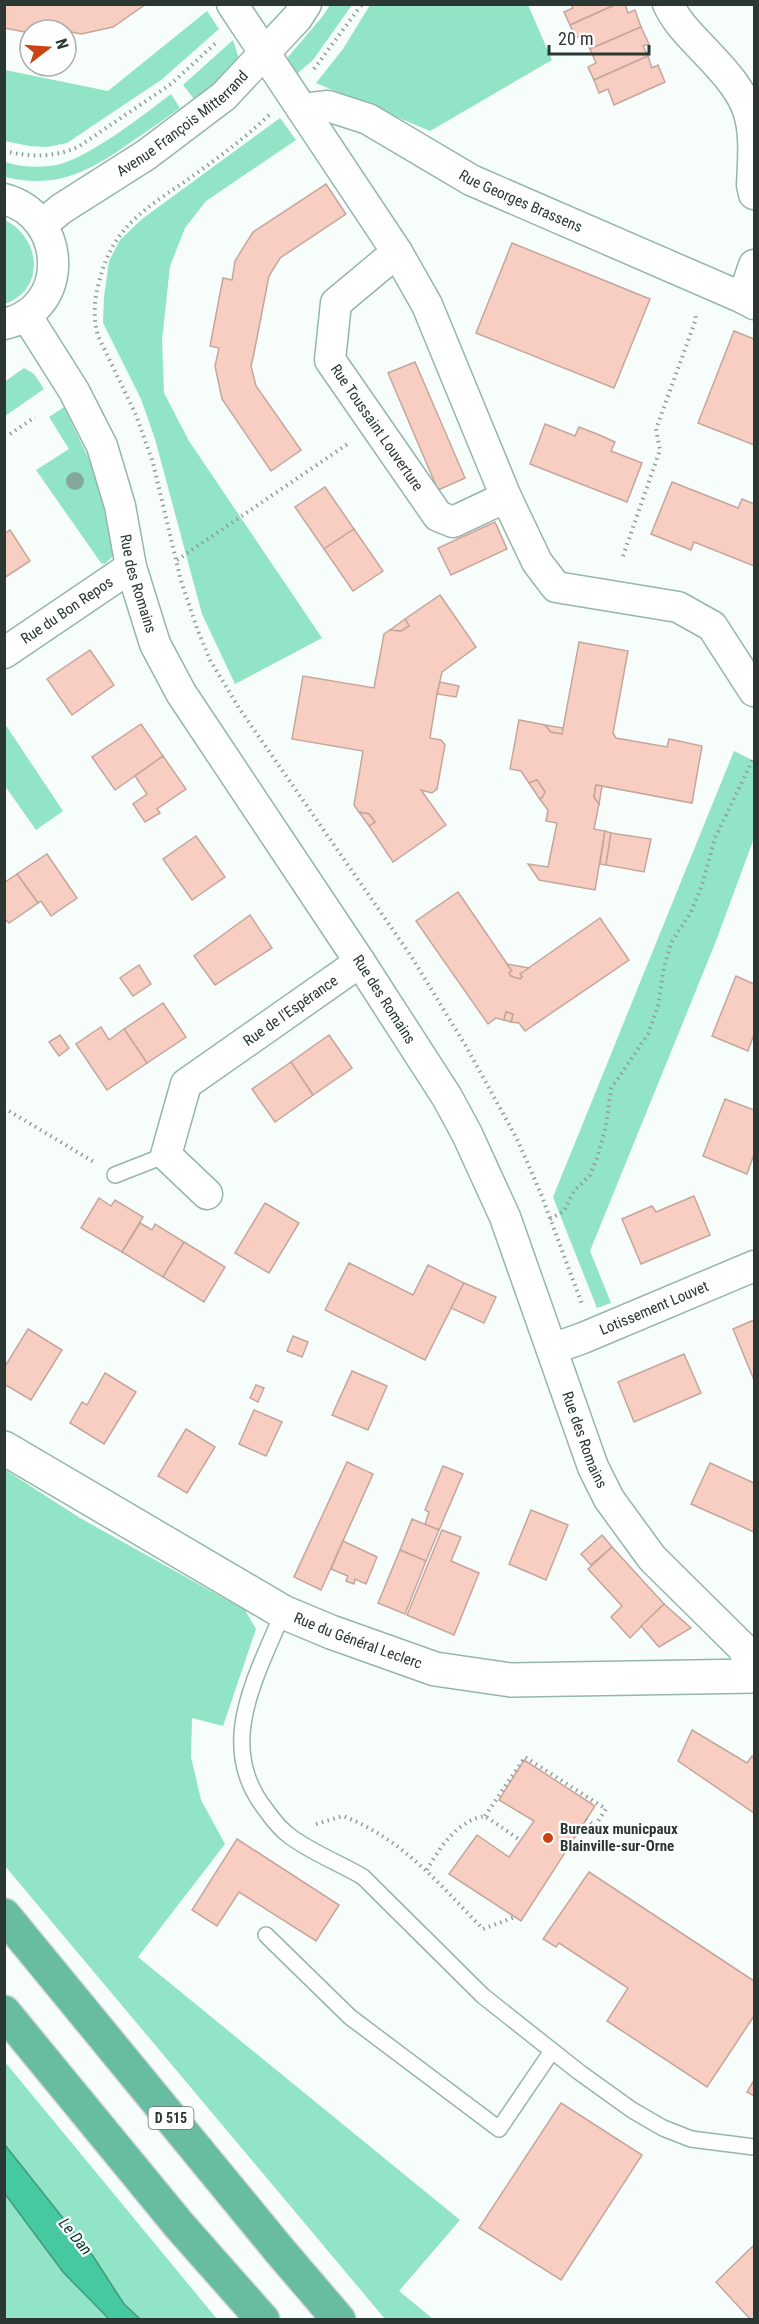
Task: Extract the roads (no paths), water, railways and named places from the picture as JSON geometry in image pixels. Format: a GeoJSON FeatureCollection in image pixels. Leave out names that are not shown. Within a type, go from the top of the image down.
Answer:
{"type":"FeatureCollection","features":[{"type":"Feature","properties":{"kind":"highway","name":"D 515"},"geometry":{"type":"LineString","coordinates":[[4,1914],[280,2251],[339,2319]]}},
{"type":"Feature","properties":{"kind":"highway"},"geometry":{"type":"LineString","coordinates":[[4,2012],[179,2225],[263,2319]]}},
{"type":"Feature","properties":{"kind":"street"},"geometry":{"type":"LineString","coordinates":[[232,4],[397,252],[426,305],[537,562],[556,587],[678,607],[712,626],[754,691]]}},
{"type":"Feature","properties":{"kind":"street","name":"Avenue François Mitterrand"},"geometry":{"type":"LineString","coordinates":[[43,224],[146,155],[224,96],[297,18],[306,4]]}},
{"type":"Feature","properties":{"kind":"street"},"geometry":{"type":"LineString","coordinates":[[668,4],[675,21],[727,75],[746,101],[753,124],[752,185],[754,194]]}},
{"type":"Feature","properties":{"kind":"street","name":"Rue Georges Brassens"},"geometry":{"type":"LineString","coordinates":[[302,109],[328,106],[368,119],[471,180],[749,301],[754,265]]}},
{"type":"Feature","properties":{"kind":"street"},"geometry":{"type":"LineString","coordinates":[[4,199],[24,207],[43,224],[53,251],[54,266],[51,280],[41,299],[15,319]]}},
{"type":"Feature","properties":{"kind":"street","name":"Rue Toussaint Louverture"},"geometry":{"type":"LineString","coordinates":[[397,252],[336,303],[330,360],[438,516],[453,522],[507,497]]}},
{"type":"Feature","properties":{"kind":"street","name":"Rue des Romains"},"geometry":{"type":"LineString","coordinates":[[15,319],[74,391],[102,446],[120,506],[131,567],[155,644],[181,693],[360,962],[447,1097],[467,1134],[505,1217],[593,1467],[609,1499],[652,1558],[742,1648],[754,1676]]}},
{"type":"Feature","properties":{"kind":"street","name":"Rue du Bon Repos"},"geometry":{"type":"LineString","coordinates":[[4,653],[131,567]]}},
{"type":"Feature","properties":{"kind":"street","name":"Rue de l'Espérance"},"geometry":{"type":"LineString","coordinates":[[166,1155],[186,1084],[360,962]]}},
{"type":"Feature","properties":{"kind":"street"},"geometry":{"type":"LineString","coordinates":[[166,1155],[207,1194]]}},
{"type":"Feature","properties":{"kind":"street","name":"Lotissement Louvet"},"geometry":{"type":"LineString","coordinates":[[552,1349],[754,1266]]}},
{"type":"Feature","properties":{"kind":"street","name":"Rue du Général Leclerc"},"geometry":{"type":"LineString","coordinates":[[4,1448],[283,1612],[331,1632],[435,1669],[511,1680],[754,1676]]}},
{"type":"Feature","properties":{"kind":"lane"},"geometry":{"type":"LineString","coordinates":[[115,1175],[166,1155]]}},
{"type":"Feature","properties":{"kind":"lane"},"geometry":{"type":"LineString","coordinates":[[283,1612],[255,1683],[241,1732],[240,1749],[244,1770],[252,1791],[275,1822],[289,1836],[315,1853],[339,1862],[363,1877],[483,1996],[552,2051],[633,2110],[663,2128],[691,2139],[754,2147]]}},
{"type":"Feature","properties":{"kind":"lane"},"geometry":{"type":"LineString","coordinates":[[266,1935],[350,2017],[499,2129],[552,2051]]}},
{"type":"Feature","properties":{"kind":"water","name":"Le Dan"},"geometry":{"type":"Polygon","coordinates":[[[5,2145],[93,2256],[124,2304],[140,2319],[109,2319],[63,2272],[5,2194],[5,2145]]]}},
{"type":"Feature","properties":{"kind":"place","name":"Bureaux municpaux Blainville-sur-Orne"},"geometry":{"type":"Point","coordinates":[548,1838]}}]}
